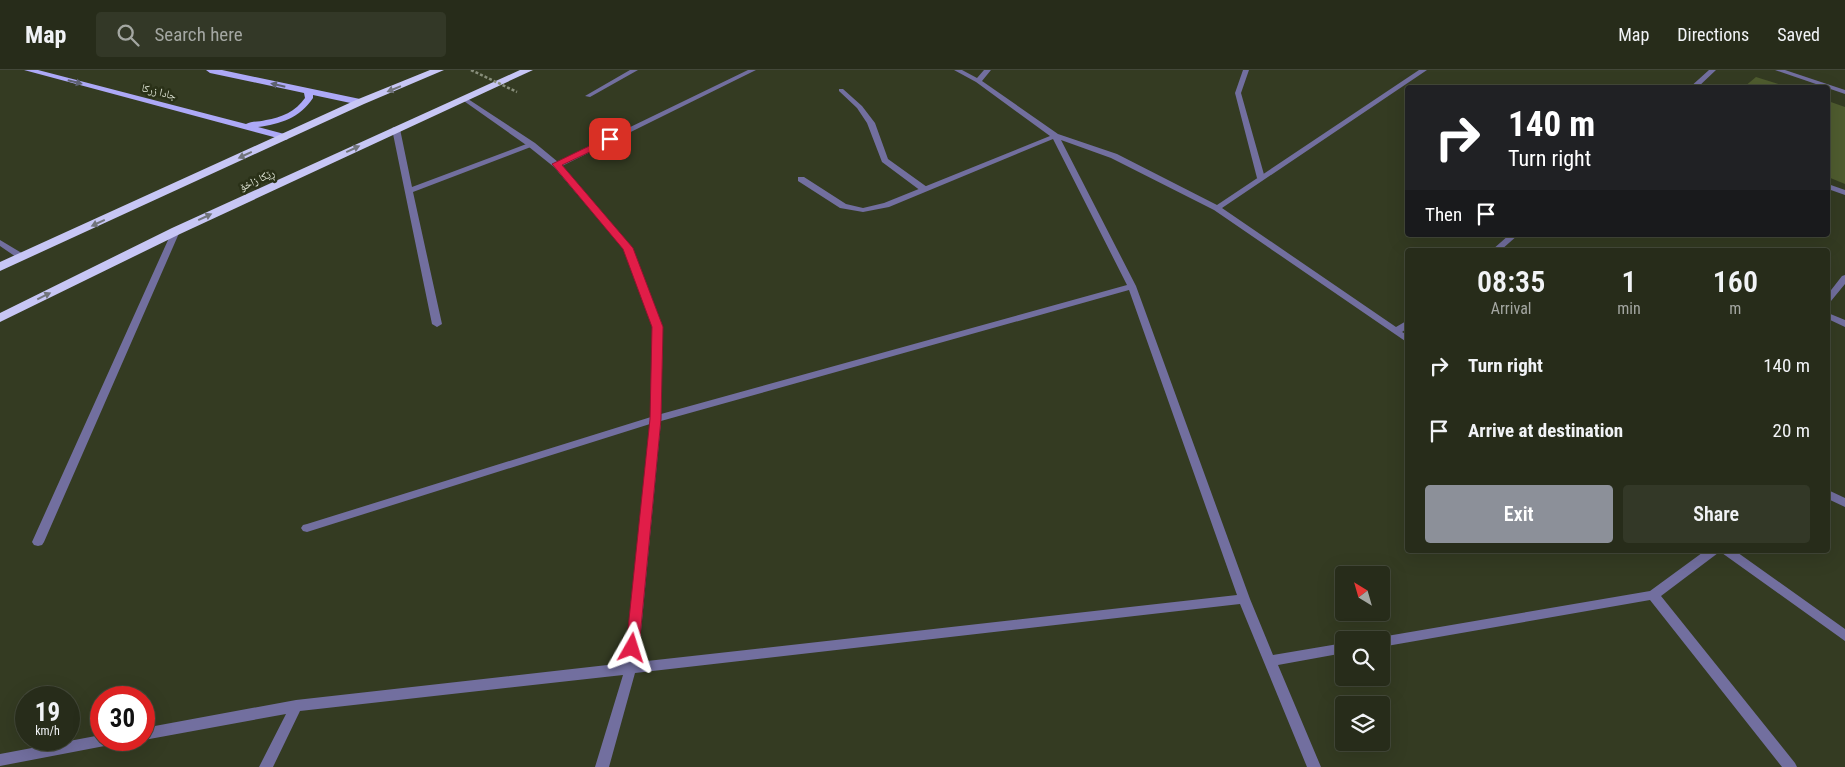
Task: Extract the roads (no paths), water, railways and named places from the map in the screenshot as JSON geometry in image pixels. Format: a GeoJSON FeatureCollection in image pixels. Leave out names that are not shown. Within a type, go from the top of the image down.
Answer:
{"type":"FeatureCollection","features":[{"type":"Feature","properties":{"kind":"highway"},"geometry":{"type":"LineString","coordinates":[[0,268],[360,102],[439,70]]}},
{"type":"Feature","properties":{"kind":"highway","name":"ڕێکا زاخۆ"},"geometry":{"type":"LineString","coordinates":[[0,318],[176,231],[463,98],[528,70]]}},
{"type":"Feature","properties":{"kind":"main road","name":"جادا زرکا"},"geometry":{"type":"LineString","coordinates":[[28,70],[285,137]]}},
{"type":"Feature","properties":{"kind":"main road"},"geometry":{"type":"LineString","coordinates":[[210,70],[360,102]]}},
{"type":"Feature","properties":{"kind":"main road"},"geometry":{"type":"LineString","coordinates":[[243,125],[265,123],[286,117],[306,104],[309,98],[308,92]]}},
{"type":"Feature","properties":{"kind":"street"},"geometry":{"type":"LineString","coordinates":[[588,96],[635,70]]}},
{"type":"Feature","properties":{"kind":"street"},"geometry":{"type":"LineString","coordinates":[[557,164],[753,70]]}},
{"type":"Feature","properties":{"kind":"street"},"geometry":{"type":"LineString","coordinates":[[957,70],[978,81],[1055,136],[1114,156],[1216,208],[1405,338]]}},
{"type":"Feature","properties":{"kind":"street"},"geometry":{"type":"LineString","coordinates":[[978,81],[988,70]]}},
{"type":"Feature","properties":{"kind":"street"},"geometry":{"type":"LineString","coordinates":[[1246,70],[1238,93],[1262,178]]}},
{"type":"Feature","properties":{"kind":"street"},"geometry":{"type":"LineString","coordinates":[[1216,208],[1424,70]]}},
{"type":"Feature","properties":{"kind":"street"},"geometry":{"type":"LineString","coordinates":[[1696,85],[1713,70]]}},
{"type":"Feature","properties":{"kind":"street"},"geometry":{"type":"LineString","coordinates":[[1778,70],[1824,85]]}},
{"type":"Feature","properties":{"kind":"street"},"geometry":{"type":"LineString","coordinates":[[1830,87],[1845,92]]}},
{"type":"Feature","properties":{"kind":"street"},"geometry":{"type":"LineString","coordinates":[[840,90],[860,107],[871,123],[886,160],[924,189]]}},
{"type":"Feature","properties":{"kind":"street"},"geometry":{"type":"LineString","coordinates":[[463,98],[557,164],[628,248],[658,327],[656,419],[631,667],[602,767]]}},
{"type":"Feature","properties":{"kind":"street"},"geometry":{"type":"LineString","coordinates":[[396,129],[437,324]]}},
{"type":"Feature","properties":{"kind":"street"},"geometry":{"type":"LineString","coordinates":[[801,179],[844,206],[863,210],[886,205],[1055,136]]}},
{"type":"Feature","properties":{"kind":"street"},"geometry":{"type":"LineString","coordinates":[[1055,136],[1132,286],[1244,599],[1314,767]]}},
{"type":"Feature","properties":{"kind":"street"},"geometry":{"type":"LineString","coordinates":[[408,191],[532,145]]}},
{"type":"Feature","properties":{"kind":"street"},"geometry":{"type":"LineString","coordinates":[[1830,187],[1845,193]]}},
{"type":"Feature","properties":{"kind":"street"},"geometry":{"type":"LineString","coordinates":[[38,542],[176,231]]}},
{"type":"Feature","properties":{"kind":"street"},"geometry":{"type":"LineString","coordinates":[[1498,248],[1512,237]]}},
{"type":"Feature","properties":{"kind":"street"},"geometry":{"type":"LineString","coordinates":[[0,242],[22,258]]}},
{"type":"Feature","properties":{"kind":"street"},"geometry":{"type":"LineString","coordinates":[[1830,297],[1845,278]]}},
{"type":"Feature","properties":{"kind":"street"},"geometry":{"type":"LineString","coordinates":[[307,528],[656,419],[1132,286]]}},
{"type":"Feature","properties":{"kind":"street"},"geometry":{"type":"LineString","coordinates":[[1830,317],[1845,324]]}},
{"type":"Feature","properties":{"kind":"street"},"geometry":{"type":"LineString","coordinates":[[1396,332],[1405,325]]}},
{"type":"Feature","properties":{"kind":"street"},"geometry":{"type":"LineString","coordinates":[[1830,495],[1845,503]]}},
{"type":"Feature","properties":{"kind":"street"},"geometry":{"type":"LineString","coordinates":[[1390,640],[1653,595],[1710,553]]}},
{"type":"Feature","properties":{"kind":"street"},"geometry":{"type":"LineString","coordinates":[[1730,553],[1845,636]]}},
{"type":"Feature","properties":{"kind":"street"},"geometry":{"type":"LineString","coordinates":[[1653,595],[1790,767]]}},
{"type":"Feature","properties":{"kind":"street"},"geometry":{"type":"LineString","coordinates":[[155,732],[296,706],[1244,599]]}},
{"type":"Feature","properties":{"kind":"street"},"geometry":{"type":"LineString","coordinates":[[1270,661],[1335,650]]}},
{"type":"Feature","properties":{"kind":"street"},"geometry":{"type":"LineString","coordinates":[[266,767],[296,706]]}},
{"type":"Feature","properties":{"kind":"street"},"geometry":{"type":"LineString","coordinates":[[0,760],[90,744]]}}]}
